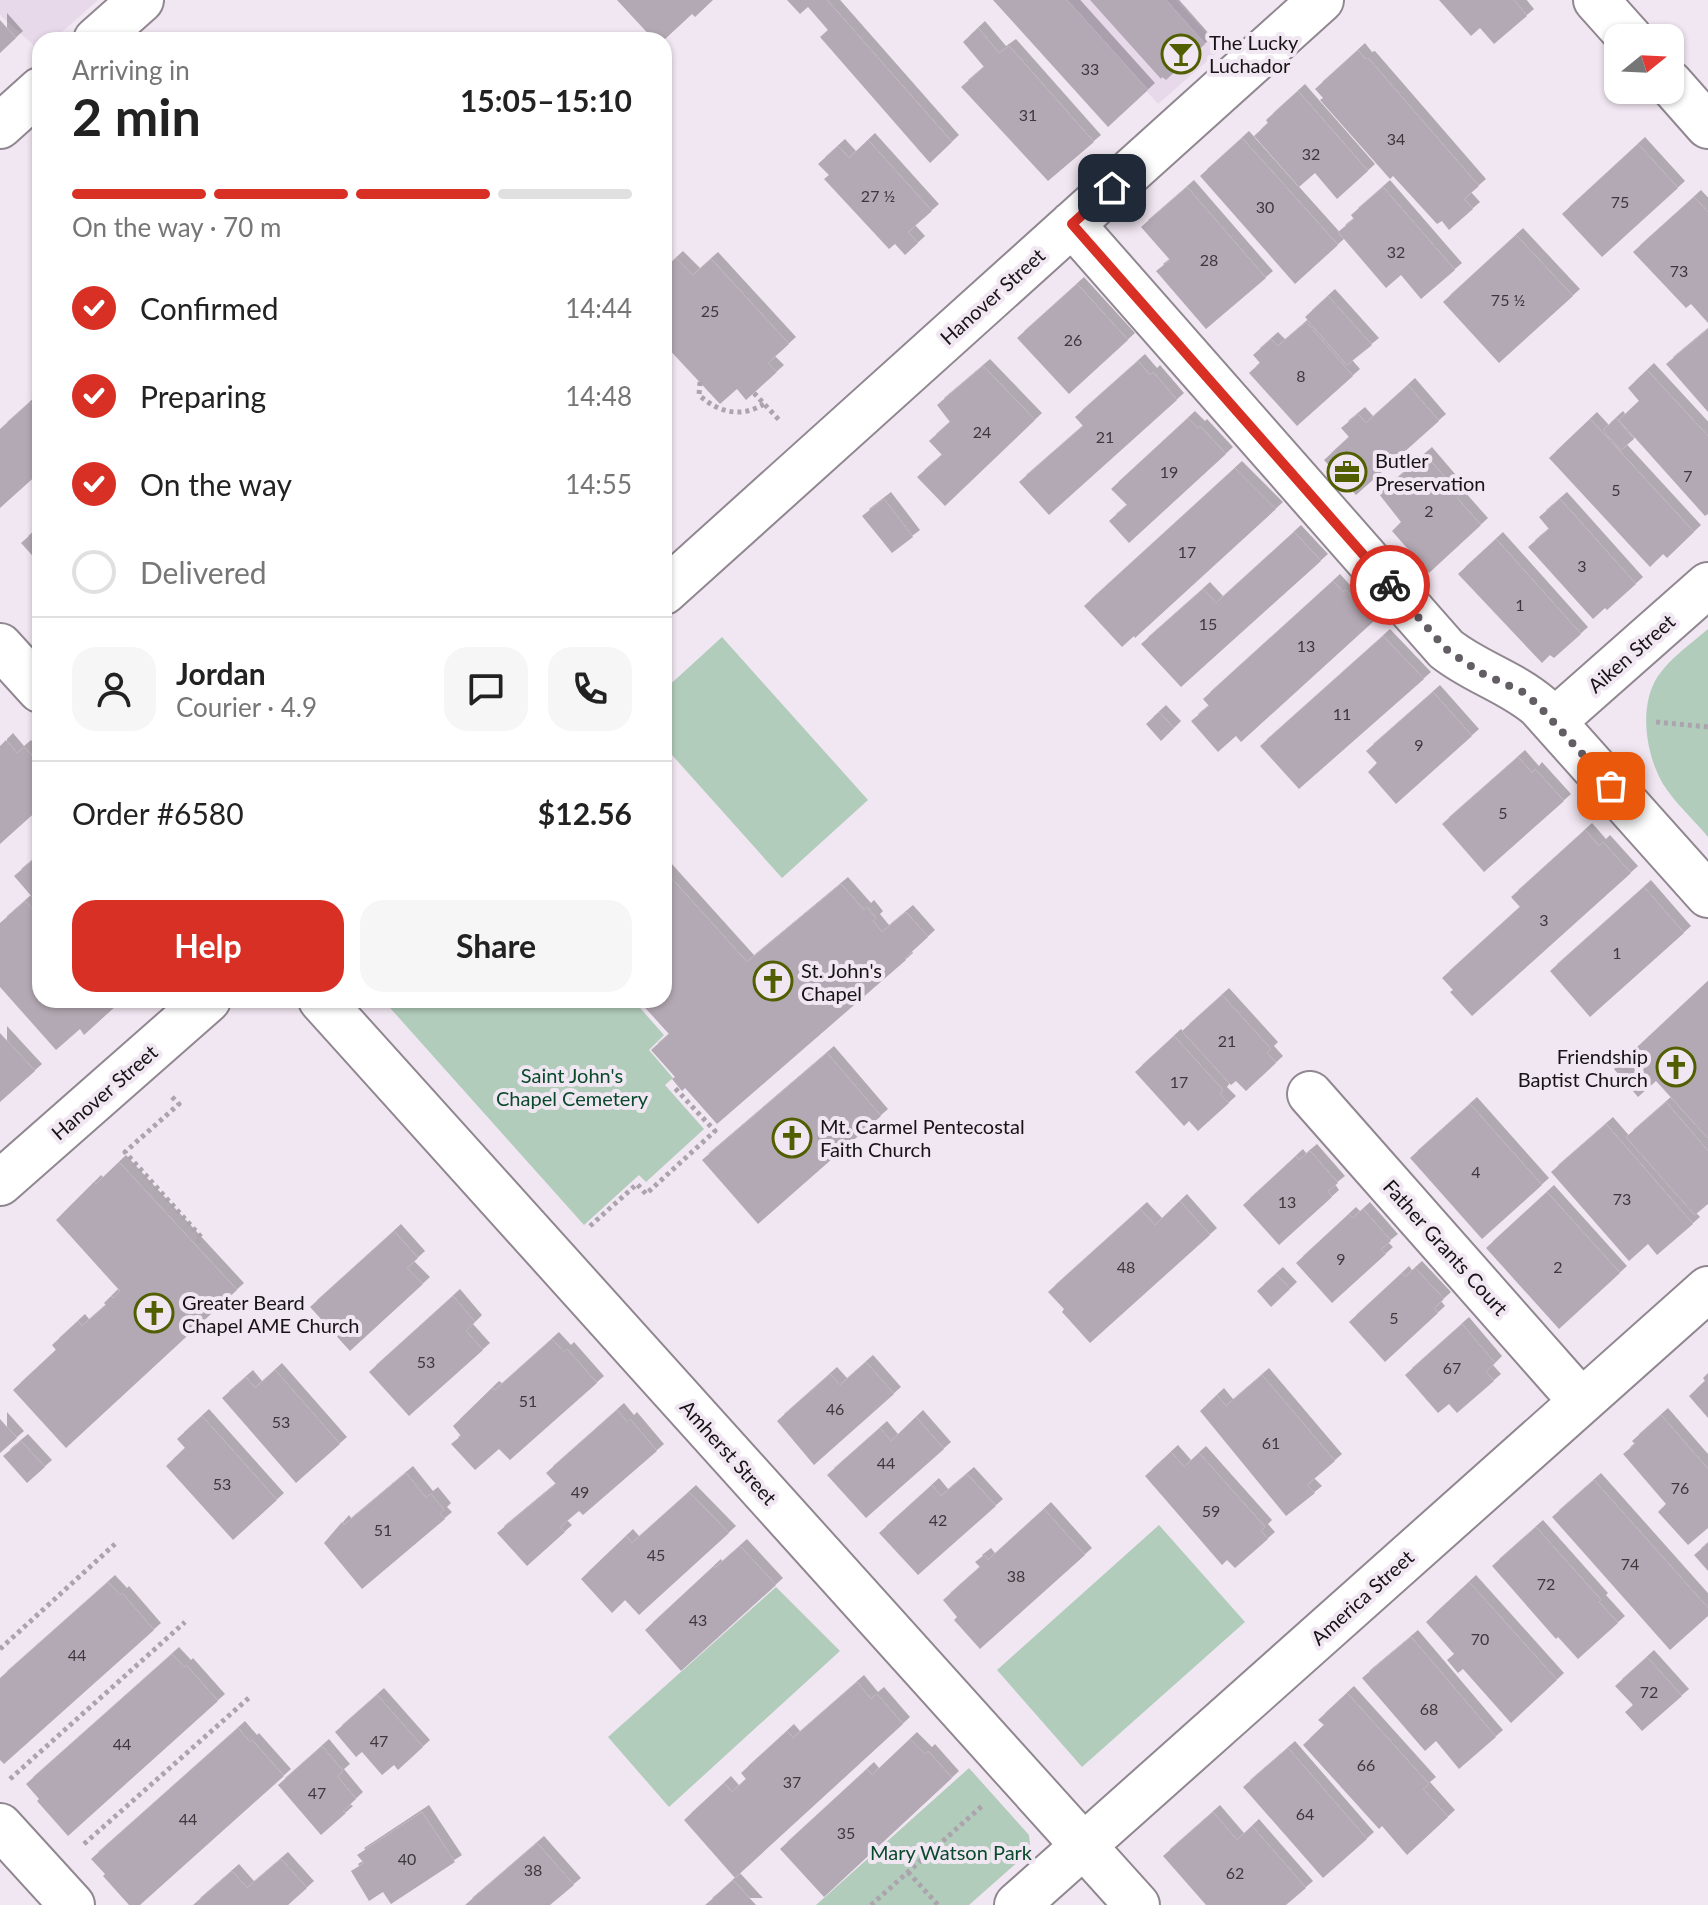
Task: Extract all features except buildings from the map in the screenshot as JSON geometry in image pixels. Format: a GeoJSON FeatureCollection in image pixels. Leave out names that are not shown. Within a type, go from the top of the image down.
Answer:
{"type":"FeatureCollection","features":[{"type":"Feature","properties":{"kind":"street"},"geometry":{"type":"LineString","coordinates":[[105,32],[141,0]]}},
{"type":"Feature","properties":{"kind":"street","name":"Hanover Street"},"geometry":{"type":"LineString","coordinates":[[672,585],[1321,0]]}},
{"type":"Feature","properties":{"kind":"street"},"geometry":{"type":"LineString","coordinates":[[1596,0],[1617,24]]}},
{"type":"Feature","properties":{"kind":"street"},"geometry":{"type":"LineString","coordinates":[[0,126],[32,97]]}},
{"type":"Feature","properties":{"kind":"street"},"geometry":{"type":"LineString","coordinates":[[1684,99],[1708,126]]}},
{"type":"Feature","properties":{"kind":"street"},"geometry":{"type":"LineString","coordinates":[[1072,224],[1446,649],[1481,673],[1523,692],[1554,721],[1708,895]]}},
{"type":"Feature","properties":{"kind":"street","name":"Aiken Street"},"geometry":{"type":"LineString","coordinates":[[1554,721],[1708,585]]}},
{"type":"Feature","properties":{"kind":"street"},"geometry":{"type":"LineString","coordinates":[[0,646],[32,681]]}},
{"type":"Feature","properties":{"kind":"street","name":"Hanover Street"},"geometry":{"type":"LineString","coordinates":[[0,1183],[199,1008]]}},
{"type":"Feature","properties":{"kind":"street","name":"Amherst Street"},"geometry":{"type":"LineString","coordinates":[[328,1008],[1137,1905]]}},
{"type":"Feature","properties":{"kind":"street","name":"Father Grants Court"},"geometry":{"type":"LineString","coordinates":[[1310,1094],[1581,1401]]}},
{"type":"Feature","properties":{"kind":"street","name":"America Street"},"geometry":{"type":"LineString","coordinates":[[1017,1905],[1708,1289]]}},
{"type":"Feature","properties":{"kind":"street"},"geometry":{"type":"LineString","coordinates":[[0,1826],[72,1905]]}},
{"type":"Feature","properties":{"kind":"path"},"geometry":{"type":"LineString","coordinates":[[700,382],[699,395],[729,412],[750,411],[764,404]]}},
{"type":"Feature","properties":{"kind":"path"},"geometry":{"type":"LineString","coordinates":[[754,393],[786,427]]}},
{"type":"Feature","properties":{"kind":"path"},"geometry":{"type":"LineString","coordinates":[[1656,722],[1708,727]]}},
{"type":"Feature","properties":{"kind":"path"},"geometry":{"type":"LineString","coordinates":[[602,1216],[637,1184],[646,1194],[715,1131],[673,1086]]}},
{"type":"Feature","properties":{"kind":"path"},"geometry":{"type":"LineString","coordinates":[[166,1090],[179,1104],[125,1152],[202,1238],[195,1244]]}},
{"type":"Feature","properties":{"kind":"path"},"geometry":{"type":"LineString","coordinates":[[0,1649],[115,1544]]}},
{"type":"Feature","properties":{"kind":"path"},"geometry":{"type":"LineString","coordinates":[[10,1779],[185,1622]]}},
{"type":"Feature","properties":{"kind":"path"},"geometry":{"type":"LineString","coordinates":[[89,1840],[251,1696]]}},
{"type":"Feature","properties":{"kind":"path"},"geometry":{"type":"LineString","coordinates":[[871,1905],[983,1805]]}},
{"type":"Feature","properties":{"kind":"path"},"geometry":{"type":"LineString","coordinates":[[908,1872],[938,1905]]}},
{"type":"Feature","properties":{"kind":"shaded area"},"geometry":{"type":"Polygon","coordinates":[[[0,0],[98,0],[62,32],[32,32],[32,44],[0,15],[0,0]]]}},
{"type":"Feature","properties":{"kind":"shaded area"},"geometry":{"type":"Polygon","coordinates":[[[1065,0],[1176,0],[1221,49],[1158,104],[1065,0]]]}},
{"type":"Feature","properties":{"kind":"green space"},"geometry":{"type":"Polygon","coordinates":[[[1708,629],[1708,837],[1663,784],[1652,759],[1646,716],[1658,676],[1708,629]]]}},
{"type":"Feature","properties":{"kind":"green space"},"geometry":{"type":"Polygon","coordinates":[[[722,637],[868,800],[782,878],[672,755],[672,683],[722,637]]]}},
{"type":"Feature","properties":{"kind":"green space","name":"Saint John's Chapel Cemetery"},"geometry":{"type":"Polygon","coordinates":[[[390,1008],[640,1008],[664,1035],[649,1050],[673,1078],[665,1085],[704,1129],[646,1182],[639,1175],[584,1225],[390,1008]]]}},
{"type":"Feature","properties":{"kind":"green space"},"geometry":{"type":"Polygon","coordinates":[[[1159,1525],[1245,1622],[1082,1767],[997,1670],[1159,1525]]]}},
{"type":"Feature","properties":{"kind":"green space"},"geometry":{"type":"Polygon","coordinates":[[[776,1587],[840,1651],[669,1807],[608,1737],[776,1587]]]}},
{"type":"Feature","properties":{"kind":"green space","name":"Mary Watson Park"},"geometry":{"type":"Polygon","coordinates":[[[969,1768],[1029,1835],[1030,1844],[1020,1860],[969,1905],[816,1905],[969,1768]]]}},
{"type":"Feature","properties":{"kind":"way so far"},"geometry":{"type":"LineString","coordinates":[[1390,585],[1446,649],[1481,673],[1523,692],[1546,712],[1611,786]]}},
{"type":"Feature","properties":{"kind":"place","name":"The Lucky Luchador"},"geometry":{"type":"Point","coordinates":[1181,54]}},
{"type":"Feature","properties":{"kind":"place","name":"Butler Preservation"},"geometry":{"type":"Point","coordinates":[1347,472]}},
{"type":"Feature","properties":{"kind":"place","name":"St. John's Chapel"},"geometry":{"type":"Point","coordinates":[773,981]}},
{"type":"Feature","properties":{"kind":"place","name":"Friendship Baptist Church"},"geometry":{"type":"Point","coordinates":[1676,1067]}},
{"type":"Feature","properties":{"kind":"place","name":"Mt. Carmel Pentecostal Faith Church"},"geometry":{"type":"Point","coordinates":[792,1138]}},
{"type":"Feature","properties":{"kind":"place","name":"Greater Beard Chapel AME Church"},"geometry":{"type":"Point","coordinates":[154,1313]}},
{"type":"Feature","properties":{"kind":"route"},"geometry":{"type":"LineString","coordinates":[[1112,188],[1072,224],[1390,585]]}}]}
